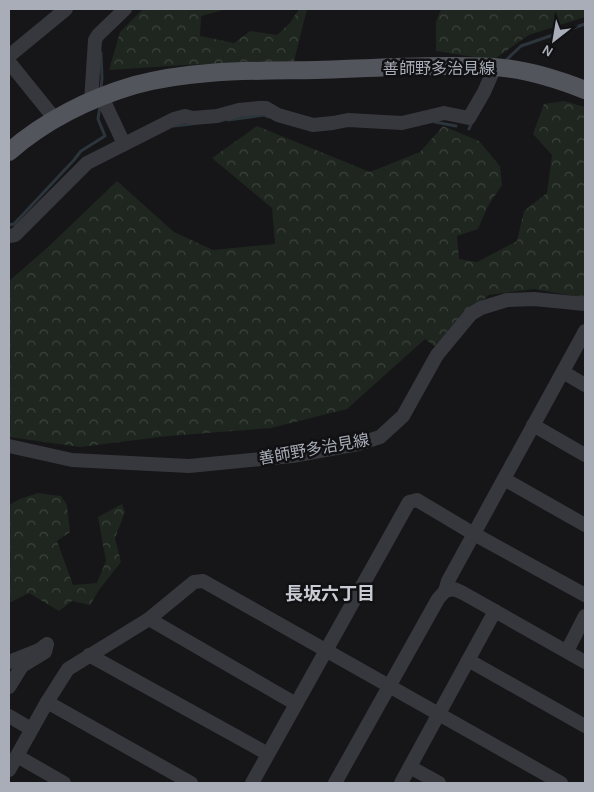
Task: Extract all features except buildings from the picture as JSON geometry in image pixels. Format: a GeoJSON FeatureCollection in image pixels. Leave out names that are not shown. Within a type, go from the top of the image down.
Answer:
{"type":"FeatureCollection","features":[{"type":"Feature","properties":{"kind":"main road","name":"善師野多治見線"},"geometry":{"type":"LineString","coordinates":[[9,152],[55,119],[134,86],[158,80],[215,72],[495,67],[571,84],[585,90]]}},
{"type":"Feature","properties":{"kind":"street"},"geometry":{"type":"LineString","coordinates":[[9,56],[66,9]]}},
{"type":"Feature","properties":{"kind":"street"},"geometry":{"type":"LineString","coordinates":[[125,9],[98,34],[95,40],[99,102],[116,126],[130,141]]}},
{"type":"Feature","properties":{"kind":"street"},"geometry":{"type":"LineString","coordinates":[[9,62],[55,119]]}},
{"type":"Feature","properties":{"kind":"street"},"geometry":{"type":"LineString","coordinates":[[9,236],[15,234],[87,162],[174,119],[185,116],[193,118],[217,116],[239,110],[258,108],[266,108],[278,115],[313,125],[348,120],[402,122],[444,112],[470,118],[495,67]]}},
{"type":"Feature","properties":{"kind":"street","name":"善師野多治見線"},"geometry":{"type":"LineString","coordinates":[[9,446],[72,460],[189,466],[292,456],[358,444],[380,437],[403,416],[437,355],[471,314],[481,308],[507,300],[534,299],[585,304]]}},
{"type":"Feature","properties":{"kind":"street"},"geometry":{"type":"LineString","coordinates":[[335,783],[438,599],[445,591],[448,581],[585,331]]}},
{"type":"Feature","properties":{"kind":"street"},"geometry":{"type":"LineString","coordinates":[[563,372],[585,384]]}},
{"type":"Feature","properties":{"kind":"street"},"geometry":{"type":"LineString","coordinates":[[533,425],[585,454]]}},
{"type":"Feature","properties":{"kind":"street"},"geometry":{"type":"LineString","coordinates":[[504,479],[585,525]]}},
{"type":"Feature","properties":{"kind":"street"},"geometry":{"type":"LineString","coordinates":[[252,783],[409,502],[417,500],[474,534],[585,595]]}},
{"type":"Feature","properties":{"kind":"street"},"geometry":{"type":"LineString","coordinates":[[9,770],[68,668],[149,619],[194,582],[203,581],[561,783]]}},
{"type":"Feature","properties":{"kind":"street"},"geometry":{"type":"LineString","coordinates":[[445,591],[454,589],[585,662]]}},
{"type":"Feature","properties":{"kind":"street"},"geometry":{"type":"LineString","coordinates":[[401,783],[495,611]]}},
{"type":"Feature","properties":{"kind":"street"},"geometry":{"type":"LineString","coordinates":[[567,652],[585,616]]}},
{"type":"Feature","properties":{"kind":"street"},"geometry":{"type":"LineString","coordinates":[[149,619],[296,704]]}},
{"type":"Feature","properties":{"kind":"street"},"geometry":{"type":"LineString","coordinates":[[9,662],[39,650],[47,644],[46,652],[22,666],[9,688]]}},
{"type":"Feature","properties":{"kind":"street"},"geometry":{"type":"LineString","coordinates":[[89,655],[268,754]]}},
{"type":"Feature","properties":{"kind":"street"},"geometry":{"type":"LineString","coordinates":[[468,660],[585,726]]}},
{"type":"Feature","properties":{"kind":"street"},"geometry":{"type":"LineString","coordinates":[[47,702],[191,783]]}},
{"type":"Feature","properties":{"kind":"street"},"geometry":{"type":"LineString","coordinates":[[9,716],[31,729]]}},
{"type":"Feature","properties":{"kind":"street"},"geometry":{"type":"LineString","coordinates":[[17,756],[64,783]]}},
{"type":"Feature","properties":{"kind":"street"},"geometry":{"type":"LineString","coordinates":[[410,767],[439,783]]}},
{"type":"Feature","properties":{"kind":"green space"},"geometry":{"type":"Polygon","coordinates":[[[143,9],[227,9],[201,16],[200,36],[234,43],[250,31],[277,35],[290,23],[299,9],[307,9],[294,61],[109,70],[120,32],[143,9]]]}},
{"type":"Feature","properties":{"kind":"green space"},"geometry":{"type":"Polygon","coordinates":[[[441,9],[585,9],[585,17],[529,35],[493,60],[436,51],[436,22],[441,9]]]}},
{"type":"Feature","properties":{"kind":"green space"},"geometry":{"type":"Polygon","coordinates":[[[564,101],[585,107],[585,298],[534,289],[489,295],[468,312],[437,348],[425,339],[347,409],[271,428],[168,436],[80,447],[9,437],[9,281],[47,248],[117,181],[174,232],[213,250],[275,244],[272,208],[212,158],[257,126],[370,172],[420,152],[443,126],[479,141],[500,166],[502,185],[488,206],[478,229],[457,236],[459,259],[477,262],[517,241],[524,211],[547,193],[552,155],[533,134],[544,104],[564,101]]]}},
{"type":"Feature","properties":{"kind":"green space"},"geometry":{"type":"Polygon","coordinates":[[[38,493],[61,496],[67,505],[70,532],[57,541],[73,585],[97,583],[106,561],[98,517],[122,504],[125,512],[115,538],[121,562],[90,605],[72,601],[59,611],[29,593],[9,603],[9,505],[38,493]]]}},
{"type":"Feature","properties":{"kind":"waterway"},"geometry":{"type":"LineString","coordinates":[[504,62],[521,46],[585,24]]}},
{"type":"Feature","properties":{"kind":"waterway"},"geometry":{"type":"LineString","coordinates":[[101,53],[101,89]]}},
{"type":"Feature","properties":{"kind":"waterway"},"geometry":{"type":"LineString","coordinates":[[9,225],[14,224],[81,151],[105,136],[98,119],[100,106]]}},
{"type":"Feature","properties":{"kind":"waterway"},"geometry":{"type":"LineString","coordinates":[[228,120],[264,115],[269,117]]}},
{"type":"Feature","properties":{"kind":"waterway"},"geometry":{"type":"LineString","coordinates":[[435,122],[456,126]]}},
{"type":"Feature","properties":{"kind":"waterway"},"geometry":{"type":"LineString","coordinates":[[469,129],[472,122]]}},
{"type":"Feature","properties":{"kind":"waterway"},"geometry":{"type":"LineString","coordinates":[[174,126],[192,124]]}},
{"type":"Feature","properties":{"kind":"district","name":"長坂六丁目"},"geometry":{"type":"Point","coordinates":[330,594]}}]}
